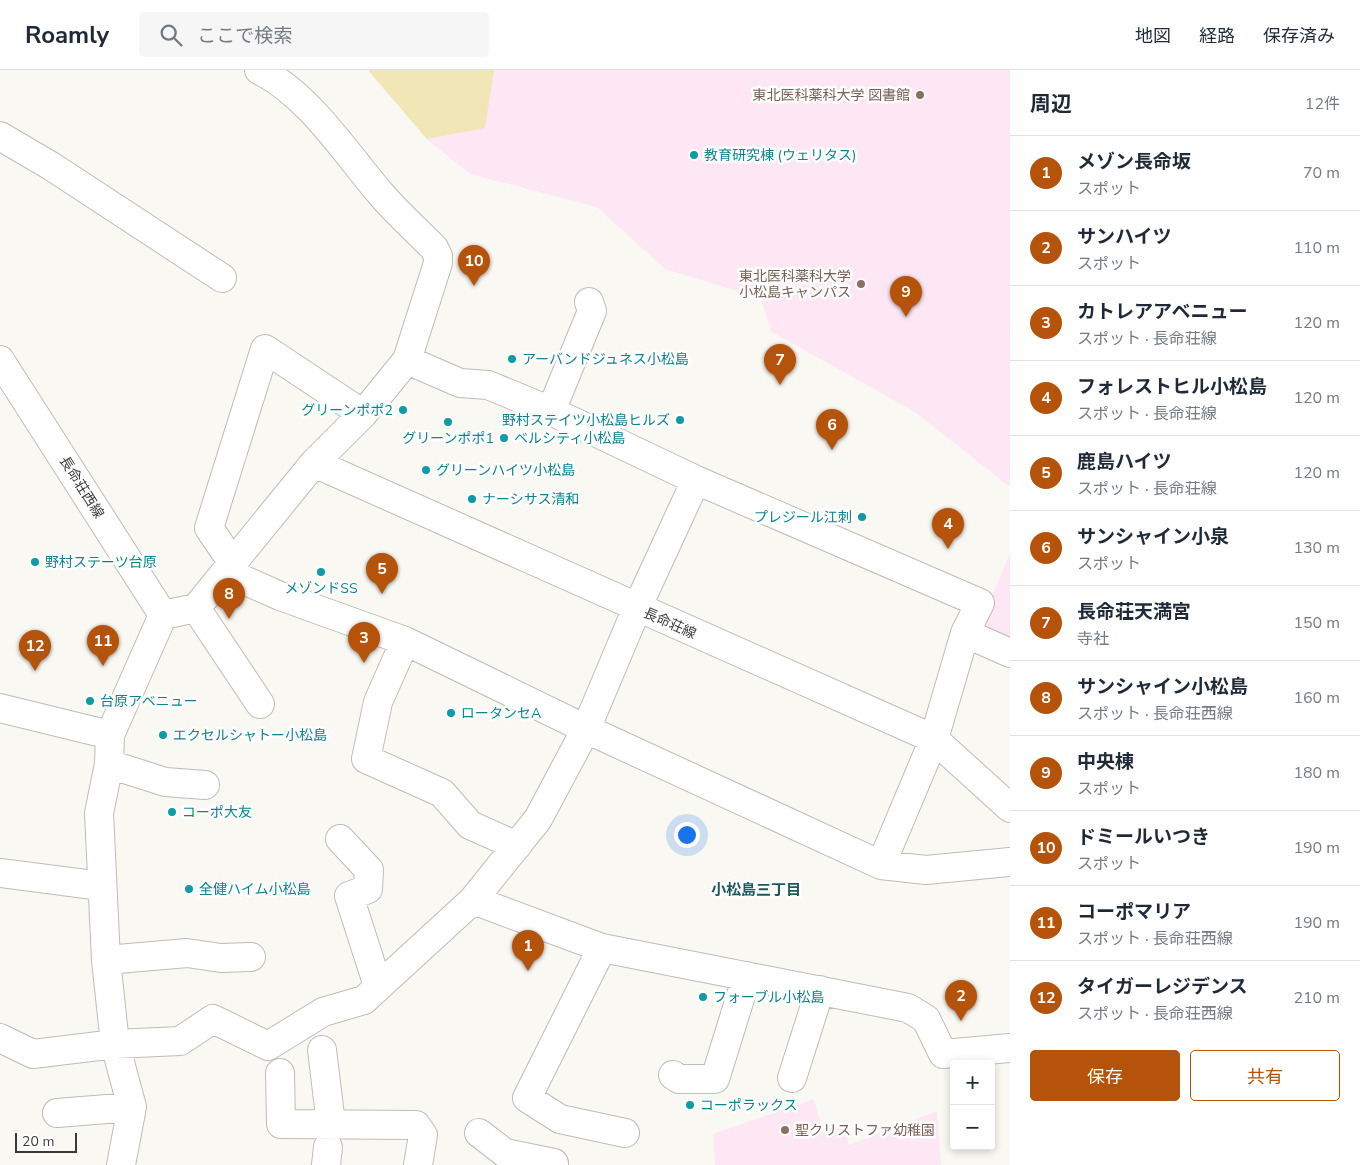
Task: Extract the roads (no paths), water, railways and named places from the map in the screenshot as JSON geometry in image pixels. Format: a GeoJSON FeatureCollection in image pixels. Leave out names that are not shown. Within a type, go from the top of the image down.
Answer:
{"type":"FeatureCollection","features":[{"type":"Feature","properties":{"kind":"street"},"geometry":{"type":"LineString","coordinates":[[121,1165],[132,1107],[115,1044],[106,960],[99,814],[109,764],[110,735],[163,616],[196,608],[314,463],[363,414],[407,360],[438,256],[434,248],[382,195],[318,118],[277,79],[260,70]]}},
{"type":"Feature","properties":{"kind":"street"},"geometry":{"type":"LineString","coordinates":[[0,136],[51,166],[222,278]]}},
{"type":"Feature","properties":{"kind":"street"},"geometry":{"type":"LineString","coordinates":[[551,411],[592,312],[589,302]]}},
{"type":"Feature","properties":{"kind":"street"},"geometry":{"type":"LineString","coordinates":[[363,414],[265,350],[209,528],[229,567],[280,596],[405,641],[586,729],[881,865],[926,870],[1010,862]]}},
{"type":"Feature","properties":{"kind":"street","name":"長命荘西線"},"geometry":{"type":"LineString","coordinates":[[0,360],[9,392],[163,616]]}},
{"type":"Feature","properties":{"kind":"street"},"geometry":{"type":"LineString","coordinates":[[407,360],[460,383],[488,385],[551,411],[696,480],[980,602],[965,632],[934,739],[881,865]]}},
{"type":"Feature","properties":{"kind":"street","name":"長命荘線"},"geometry":{"type":"LineString","coordinates":[[314,463],[934,739],[1010,808]]}},
{"type":"Feature","properties":{"kind":"street"},"geometry":{"type":"LineString","coordinates":[[0,1038],[33,1054],[115,1044],[180,1041],[213,1019],[268,1046],[322,1012],[364,1000],[473,900],[538,819],[586,729],[637,608],[696,480]]}},
{"type":"Feature","properties":{"kind":"street"},"geometry":{"type":"LineString","coordinates":[[196,608],[260,704]]}},
{"type":"Feature","properties":{"kind":"street"},"geometry":{"type":"LineString","coordinates":[[965,632],[1010,653]]}},
{"type":"Feature","properties":{"kind":"street"},"geometry":{"type":"LineString","coordinates":[[405,641],[378,702],[366,759],[442,792],[470,825],[516,846]]}},
{"type":"Feature","properties":{"kind":"street"},"geometry":{"type":"LineString","coordinates":[[0,708],[110,735]]}},
{"type":"Feature","properties":{"kind":"street"},"geometry":{"type":"LineString","coordinates":[[109,764],[165,782],[205,785]]}},
{"type":"Feature","properties":{"kind":"street"},"geometry":{"type":"LineString","coordinates":[[340,839],[369,870],[368,889],[349,896],[378,986]]}},
{"type":"Feature","properties":{"kind":"street"},"geometry":{"type":"LineString","coordinates":[[0,873],[101,886]]}},
{"type":"Feature","properties":{"kind":"street"},"geometry":{"type":"LineString","coordinates":[[473,900],[602,948],[908,1008],[926,1019],[943,1054],[1010,1048]]}},
{"type":"Feature","properties":{"kind":"street"},"geometry":{"type":"LineString","coordinates":[[602,948],[527,1098],[560,1120],[625,1133]]}},
{"type":"Feature","properties":{"kind":"street"},"geometry":{"type":"LineString","coordinates":[[106,960],[187,953],[221,958],[251,957]]}},
{"type":"Feature","properties":{"kind":"street"},"geometry":{"type":"LineString","coordinates":[[673,1075],[679,1079],[715,1079],[747,976]]}},
{"type":"Feature","properties":{"kind":"street"},"geometry":{"type":"LineString","coordinates":[[792,1078],[820,990]]}},
{"type":"Feature","properties":{"kind":"street"},"geometry":{"type":"LineString","coordinates":[[322,1050],[328,1145]]}},
{"type":"Feature","properties":{"kind":"street"},"geometry":{"type":"LineString","coordinates":[[280,1073],[281,1124],[328,1145],[416,1125],[422,1135],[418,1165]]}},
{"type":"Feature","properties":{"kind":"street"},"geometry":{"type":"LineString","coordinates":[[57,1112],[132,1107]]}},
{"type":"Feature","properties":{"kind":"street"},"geometry":{"type":"LineString","coordinates":[[479,1133],[505,1153],[554,1163],[554,1165]]}},
{"type":"Feature","properties":{"kind":"place","name":"東北医科薬科大学 図書館"},"geometry":{"type":"Point","coordinates":[920,95]}},
{"type":"Feature","properties":{"kind":"place","name":"教育研究棟 (ウェリタス)"},"geometry":{"type":"Point","coordinates":[694,155]}},
{"type":"Feature","properties":{"kind":"place","name":"東北医科薬科大学 小松島キャンパス"},"geometry":{"type":"Point","coordinates":[861,284]}},
{"type":"Feature","properties":{"kind":"place","name":"ドミールいつき"},"geometry":{"type":"Point","coordinates":[474,286]}},
{"type":"Feature","properties":{"kind":"place","name":"中央棟"},"geometry":{"type":"Point","coordinates":[906,317]}},
{"type":"Feature","properties":{"kind":"place","name":"アーバンドジュネス小松島"},"geometry":{"type":"Point","coordinates":[512,359]}},
{"type":"Feature","properties":{"kind":"place","name":"長命荘天満宮"},"geometry":{"type":"Point","coordinates":[780,385]}},
{"type":"Feature","properties":{"kind":"place","name":"グリーンポポ2"},"geometry":{"type":"Point","coordinates":[403,410]}},
{"type":"Feature","properties":{"kind":"place","name":"野村ステイツ小松島ヒルズ"},"geometry":{"type":"Point","coordinates":[680,420]}},
{"type":"Feature","properties":{"kind":"place","name":"グリーンポポ1"},"geometry":{"type":"Point","coordinates":[448,422]}},
{"type":"Feature","properties":{"kind":"place","name":"ベルシティ小松島"},"geometry":{"type":"Point","coordinates":[504,438]}},
{"type":"Feature","properties":{"kind":"place","name":"サンシャイン小泉"},"geometry":{"type":"Point","coordinates":[832,450]}},
{"type":"Feature","properties":{"kind":"place","name":"グリーンハイツ小松島"},"geometry":{"type":"Point","coordinates":[426,470]}},
{"type":"Feature","properties":{"kind":"place","name":"ナーシサス清和"},"geometry":{"type":"Point","coordinates":[472,499]}},
{"type":"Feature","properties":{"kind":"place","name":"プレジール江刺"},"geometry":{"type":"Point","coordinates":[862,517]}},
{"type":"Feature","properties":{"kind":"place","name":"フォレストヒル小松島"},"geometry":{"type":"Point","coordinates":[948,549]}},
{"type":"Feature","properties":{"kind":"place","name":"野村ステーツ台原"},"geometry":{"type":"Point","coordinates":[35,562]}},
{"type":"Feature","properties":{"kind":"place","name":"メゾンドSS"},"geometry":{"type":"Point","coordinates":[321,572]}},
{"type":"Feature","properties":{"kind":"place","name":"鹿島ハイツ"},"geometry":{"type":"Point","coordinates":[382,594]}},
{"type":"Feature","properties":{"kind":"place","name":"サンシャイン小松島"},"geometry":{"type":"Point","coordinates":[229,619]}},
{"type":"Feature","properties":{"kind":"place","name":"カトレアアベニュー"},"geometry":{"type":"Point","coordinates":[364,663]}},
{"type":"Feature","properties":{"kind":"place","name":"コーポマリア"},"geometry":{"type":"Point","coordinates":[103,666]}},
{"type":"Feature","properties":{"kind":"place","name":"タイガーレジデンス"},"geometry":{"type":"Point","coordinates":[35,671]}},
{"type":"Feature","properties":{"kind":"place","name":"台原アベニュー"},"geometry":{"type":"Point","coordinates":[90,701]}},
{"type":"Feature","properties":{"kind":"place","name":"ロータンセA"},"geometry":{"type":"Point","coordinates":[451,713]}},
{"type":"Feature","properties":{"kind":"place","name":"エクセルシャトー小松島"},"geometry":{"type":"Point","coordinates":[163,735]}},
{"type":"Feature","properties":{"kind":"place","name":"コーポ大友"},"geometry":{"type":"Point","coordinates":[172,812]}},
{"type":"Feature","properties":{"kind":"place","name":"全健ハイム小松島"},"geometry":{"type":"Point","coordinates":[189,889]}},
{"type":"Feature","properties":{"kind":"place","name":"メゾン長命坂"},"geometry":{"type":"Point","coordinates":[528,971]}},
{"type":"Feature","properties":{"kind":"place","name":"フォーブル小松島"},"geometry":{"type":"Point","coordinates":[703,997]}},
{"type":"Feature","properties":{"kind":"place","name":"サンハイツ"},"geometry":{"type":"Point","coordinates":[961,1021]}},
{"type":"Feature","properties":{"kind":"place","name":"コーポラックス"},"geometry":{"type":"Point","coordinates":[690,1105]}},
{"type":"Feature","properties":{"kind":"place","name":"聖クリストファ幼稚園"},"geometry":{"type":"Point","coordinates":[785,1130]}},
{"type":"Feature","properties":{"kind":"district","name":"小松島三丁目"},"geometry":{"type":"Point","coordinates":[756,890]}}]}
